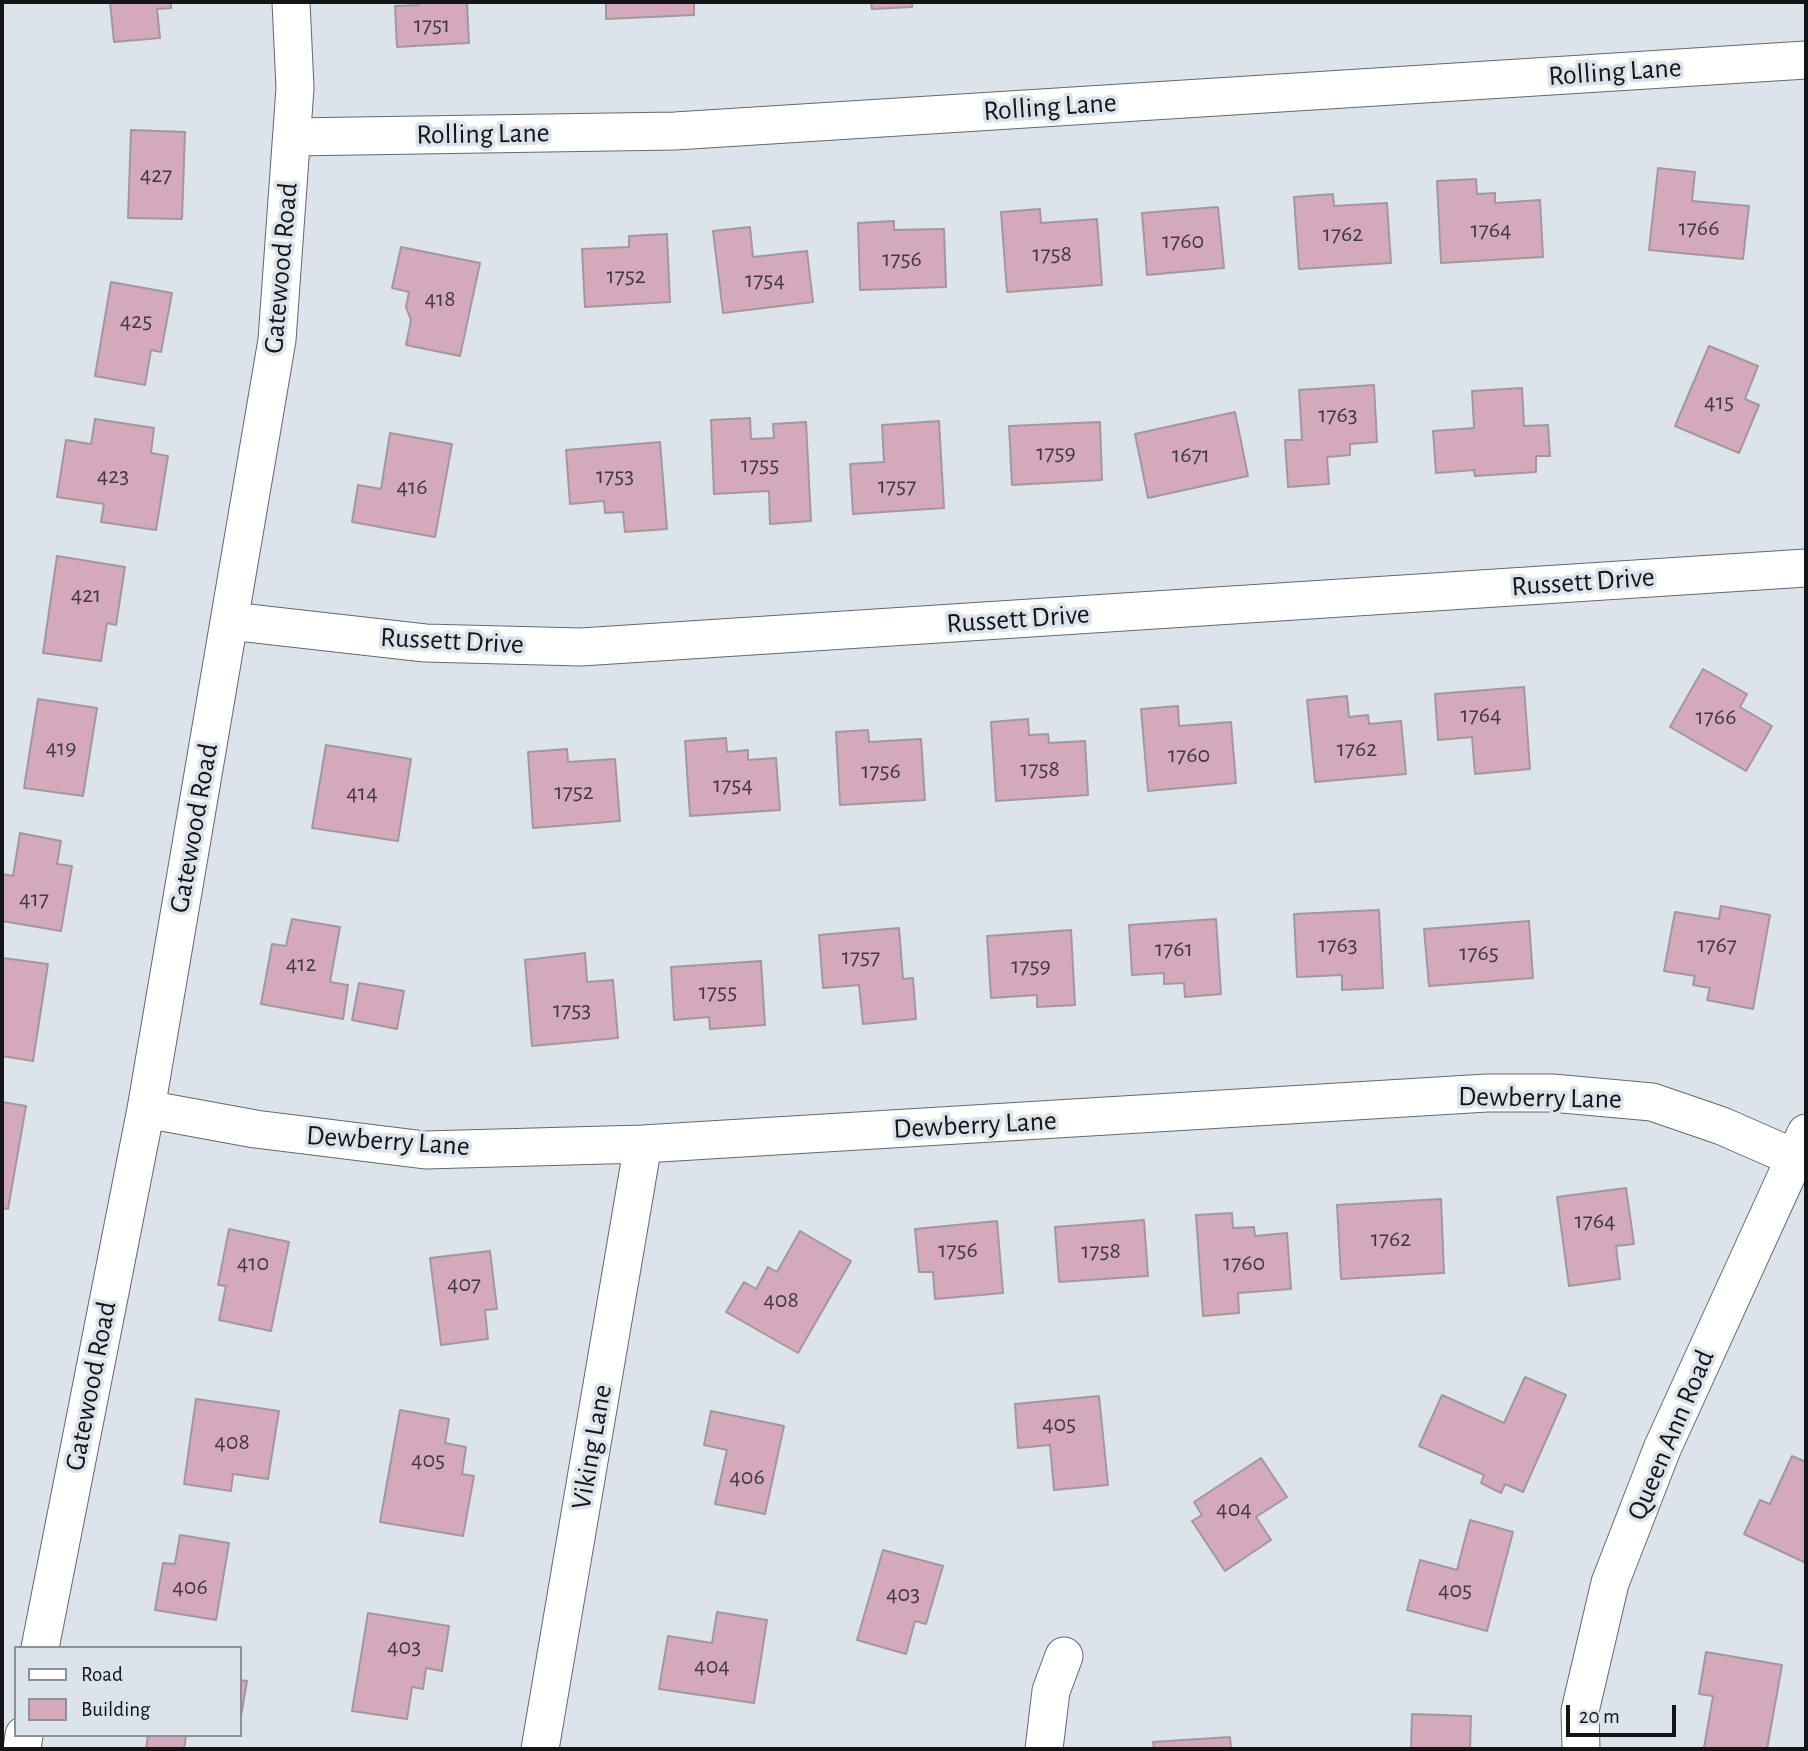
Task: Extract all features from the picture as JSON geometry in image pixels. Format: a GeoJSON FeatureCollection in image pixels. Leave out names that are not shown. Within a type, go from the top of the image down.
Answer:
{"type":"FeatureCollection","features":[{"type":"Feature","properties":{"kind":"street","name":"Gatewood Road"},"geometry":{"type":"LineString","coordinates":[[40,1646],[146,1109],[277,340],[295,89],[290,2]]}},
{"type":"Feature","properties":{"kind":"street","name":"Rolling Lane"},"geometry":{"type":"LineString","coordinates":[[292,137],[675,131],[1806,60]]}},
{"type":"Feature","properties":{"kind":"street","name":"Russett Drive"},"geometry":{"type":"LineString","coordinates":[[230,621],[425,643],[581,647],[1806,568]]}},
{"type":"Feature","properties":{"kind":"street","name":"Dewberry Lane"},"geometry":{"type":"LineString","coordinates":[[146,1109],[255,1129],[425,1150],[643,1144],[1488,1093],[1552,1093],[1652,1102],[1722,1126],[1800,1146]]}},
{"type":"Feature","properties":{"kind":"street","name":"Viking Lane"},"geometry":{"type":"LineString","coordinates":[[540,1749],[643,1144]]}},
{"type":"Feature","properties":{"kind":"street","name":"Queen Ann Road"},"geometry":{"type":"LineString","coordinates":[[1581,1749],[1580,1711],[1610,1583],[1662,1449],[1800,1146]]}},
{"type":"Feature","properties":{"kind":"street"},"geometry":{"type":"LineString","coordinates":[[1044,1749],[1051,1691],[1064,1656]]}},
{"type":"Feature","properties":{"kind":"building"},"geometry":{"type":"Polygon","coordinates":[[[110,2],[171,2],[171,8],[157,9],[160,38],[114,42],[110,2]]]}},
{"type":"Feature","properties":{"kind":"building"},"geometry":{"type":"Polygon","coordinates":[[[418,2],[467,2],[469,43],[397,47],[395,6],[418,5],[418,2]]]}},
{"type":"Feature","properties":{"kind":"building"},"geometry":{"type":"Polygon","coordinates":[[[606,2],[694,2],[694,15],[606,19],[606,2]]]}},
{"type":"Feature","properties":{"kind":"building"},"geometry":{"type":"Polygon","coordinates":[[[871,2],[912,2],[912,7],[872,9],[871,2]]]}},
{"type":"Feature","properties":{"kind":"building"},"geometry":{"type":"Polygon","coordinates":[[[131,130],[185,132],[182,219],[128,218],[131,130]]]}},
{"type":"Feature","properties":{"kind":"building"},"geometry":{"type":"Polygon","coordinates":[[[1658,168],[1695,172],[1692,201],[1749,206],[1743,259],[1649,250],[1658,168]]]}},
{"type":"Feature","properties":{"kind":"building"},"geometry":{"type":"Polygon","coordinates":[[[1476,179],[1477,194],[1495,193],[1495,203],[1540,200],[1543,257],[1441,263],[1437,181],[1476,179]]]}},
{"type":"Feature","properties":{"kind":"building"},"geometry":{"type":"Polygon","coordinates":[[[1333,194],[1334,206],[1387,203],[1391,263],[1299,269],[1294,197],[1333,194]]]}},
{"type":"Feature","properties":{"kind":"building"},"geometry":{"type":"Polygon","coordinates":[[[1218,207],[1224,268],[1147,275],[1142,213],[1218,207]]]}},
{"type":"Feature","properties":{"kind":"building"},"geometry":{"type":"Polygon","coordinates":[[[1040,209],[1041,223],[1097,219],[1102,285],[1007,292],[1001,212],[1040,209]]]}},
{"type":"Feature","properties":{"kind":"building"},"geometry":{"type":"Polygon","coordinates":[[[894,221],[894,230],[944,229],[946,287],[860,290],[858,223],[894,221]]]}},
{"type":"Feature","properties":{"kind":"building"},"geometry":{"type":"Polygon","coordinates":[[[750,227],[753,257],[807,251],[813,302],[723,313],[713,231],[750,227]]]}},
{"type":"Feature","properties":{"kind":"building"},"geometry":{"type":"Polygon","coordinates":[[[667,234],[670,302],[585,307],[582,249],[629,247],[629,236],[667,234]]]}},
{"type":"Feature","properties":{"kind":"building"},"geometry":{"type":"Polygon","coordinates":[[[401,247],[480,263],[460,356],[406,345],[411,320],[406,307],[409,292],[392,288],[401,247]]]}},
{"type":"Feature","properties":{"kind":"building"},"geometry":{"type":"Polygon","coordinates":[[[111,282],[172,293],[161,352],[151,350],[145,385],[95,376],[111,282]]]}},
{"type":"Feature","properties":{"kind":"building"},"geometry":{"type":"Polygon","coordinates":[[[1709,346],[1758,366],[1745,399],[1759,405],[1739,453],[1675,426],[1709,346]]]}},
{"type":"Feature","properties":{"kind":"building"},"geometry":{"type":"Polygon","coordinates":[[[1374,385],[1377,442],[1350,444],[1350,455],[1327,457],[1329,484],[1288,487],[1285,440],[1302,440],[1299,390],[1374,385]]]}},
{"type":"Feature","properties":{"kind":"building"},"geometry":{"type":"Polygon","coordinates":[[[1522,388],[1524,426],[1548,425],[1550,456],[1536,456],[1536,472],[1475,476],[1474,470],[1436,473],[1433,431],[1474,428],[1472,391],[1522,388]]]}},
{"type":"Feature","properties":{"kind":"building"},"geometry":{"type":"Polygon","coordinates":[[[1235,412],[1248,476],[1148,498],[1135,434],[1235,412]]]}},
{"type":"Feature","properties":{"kind":"building"},"geometry":{"type":"Polygon","coordinates":[[[750,418],[751,439],[774,438],[773,424],[806,422],[811,521],[770,524],[769,491],[714,494],[711,420],[750,418]]]}},
{"type":"Feature","properties":{"kind":"building"},"geometry":{"type":"Polygon","coordinates":[[[95,419],[154,428],[151,453],[168,456],[156,530],[101,522],[104,504],[57,497],[66,440],[91,444],[95,419]]]}},
{"type":"Feature","properties":{"kind":"building"},"geometry":{"type":"Polygon","coordinates":[[[939,421],[944,508],[853,514],[850,464],[884,462],[882,425],[939,421]]]}},
{"type":"Feature","properties":{"kind":"building"},"geometry":{"type":"Polygon","coordinates":[[[1100,422],[1102,480],[1012,485],[1009,426],[1100,422]]]}},
{"type":"Feature","properties":{"kind":"building"},"geometry":{"type":"Polygon","coordinates":[[[390,433],[452,444],[435,537],[352,522],[358,485],[381,489],[390,433]]]}},
{"type":"Feature","properties":{"kind":"building"},"geometry":{"type":"Polygon","coordinates":[[[660,442],[667,529],[625,532],[623,512],[605,513],[604,501],[570,504],[566,450],[660,442]]]}},
{"type":"Feature","properties":{"kind":"building"},"geometry":{"type":"Polygon","coordinates":[[[57,556],[125,567],[116,625],[107,623],[101,661],[43,653],[57,556]]]}},
{"type":"Feature","properties":{"kind":"building"},"geometry":{"type":"Polygon","coordinates":[[[1703,669],[1747,694],[1740,707],[1772,726],[1746,771],[1670,727],[1703,669]]]}},
{"type":"Feature","properties":{"kind":"building"},"geometry":{"type":"Polygon","coordinates":[[[1524,687],[1530,769],[1475,774],[1472,737],[1438,740],[1435,694],[1524,687]]]}},
{"type":"Feature","properties":{"kind":"building"},"geometry":{"type":"Polygon","coordinates":[[[1347,696],[1349,717],[1368,715],[1369,724],[1401,721],[1406,774],[1315,782],[1307,700],[1347,696]]]}},
{"type":"Feature","properties":{"kind":"building"},"geometry":{"type":"Polygon","coordinates":[[[38,699],[97,708],[83,796],[24,788],[38,699]]]}},
{"type":"Feature","properties":{"kind":"building"},"geometry":{"type":"Polygon","coordinates":[[[1178,706],[1179,726],[1231,722],[1236,783],[1148,791],[1141,709],[1178,706]]]}},
{"type":"Feature","properties":{"kind":"building"},"geometry":{"type":"Polygon","coordinates":[[[1028,719],[1029,735],[1048,734],[1049,743],[1085,741],[1088,795],[996,801],[991,722],[1028,719]]]}},
{"type":"Feature","properties":{"kind":"building"},"geometry":{"type":"Polygon","coordinates":[[[868,730],[869,742],[921,739],[925,800],[840,805],[836,732],[868,730]]]}},
{"type":"Feature","properties":{"kind":"building"},"geometry":{"type":"Polygon","coordinates":[[[726,738],[727,752],[748,750],[748,760],[776,758],[780,810],[690,816],[685,741],[726,738]]]}},
{"type":"Feature","properties":{"kind":"building"},"geometry":{"type":"Polygon","coordinates":[[[326,745],[411,759],[398,841],[312,828],[326,745]]]}},
{"type":"Feature","properties":{"kind":"building"},"geometry":{"type":"Polygon","coordinates":[[[567,749],[568,762],[615,759],[620,821],[533,828],[528,752],[567,749]]]}},
{"type":"Feature","properties":{"kind":"building"},"geometry":{"type":"Polygon","coordinates":[[[20,833],[61,841],[57,864],[72,866],[61,931],[2,921],[2,874],[13,876],[20,833]]]}},
{"type":"Feature","properties":{"kind":"building"},"geometry":{"type":"Polygon","coordinates":[[[1721,906],[1770,915],[1753,1009],[1707,1000],[1710,988],[1693,985],[1695,976],[1664,971],[1675,912],[1719,919],[1721,906]]]}},
{"type":"Feature","properties":{"kind":"building"},"geometry":{"type":"Polygon","coordinates":[[[1379,910],[1383,988],[1342,990],[1342,975],[1297,977],[1294,914],[1379,910]]]}},
{"type":"Feature","properties":{"kind":"building"},"geometry":{"type":"Polygon","coordinates":[[[292,919],[340,927],[330,982],[348,985],[343,1019],[261,1004],[272,944],[286,946],[292,919]]]}},
{"type":"Feature","properties":{"kind":"building"},"geometry":{"type":"Polygon","coordinates":[[[1216,919],[1221,994],[1185,997],[1184,983],[1164,984],[1164,973],[1132,975],[1129,925],[1216,919]]]}},
{"type":"Feature","properties":{"kind":"building"},"geometry":{"type":"Polygon","coordinates":[[[1529,921],[1533,978],[1429,986],[1424,929],[1529,921]]]}},
{"type":"Feature","properties":{"kind":"building"},"geometry":{"type":"Polygon","coordinates":[[[899,928],[903,979],[913,978],[916,1019],[863,1024],[859,985],[823,988],[819,935],[899,928]]]}},
{"type":"Feature","properties":{"kind":"building"},"geometry":{"type":"Polygon","coordinates":[[[1071,930],[1075,1005],[1037,1007],[1037,995],[991,998],[987,936],[1071,930]]]}},
{"type":"Feature","properties":{"kind":"building"},"geometry":{"type":"Polygon","coordinates":[[[585,953],[587,982],[613,980],[618,1038],[532,1046],[525,960],[585,953]]]}},
{"type":"Feature","properties":{"kind":"building"},"geometry":{"type":"Polygon","coordinates":[[[3,958],[48,964],[33,1061],[2,1056],[3,958]]]}},
{"type":"Feature","properties":{"kind":"building"},"geometry":{"type":"Polygon","coordinates":[[[761,961],[765,1025],[710,1029],[709,1017],[674,1020],[671,967],[761,961]]]}},
{"type":"Feature","properties":{"kind":"building"},"geometry":{"type":"Polygon","coordinates":[[[359,983],[404,991],[397,1029],[352,1020],[359,983]]]}},
{"type":"Feature","properties":{"kind":"building"},"geometry":{"type":"Polygon","coordinates":[[[2,1102],[26,1106],[8,1209],[2,1208],[2,1102]]]}},
{"type":"Feature","properties":{"kind":"building"},"geometry":{"type":"Polygon","coordinates":[[[1626,1188],[1634,1244],[1616,1246],[1620,1279],[1569,1286],[1557,1197],[1626,1188]]]}},
{"type":"Feature","properties":{"kind":"building"},"geometry":{"type":"Polygon","coordinates":[[[1441,1199],[1444,1273],[1341,1279],[1337,1205],[1441,1199]]]}},
{"type":"Feature","properties":{"kind":"building"},"geometry":{"type":"Polygon","coordinates":[[[1232,1213],[1233,1228],[1254,1227],[1255,1236],[1287,1233],[1291,1289],[1238,1293],[1239,1313],[1203,1316],[1196,1215],[1232,1213]]]}},
{"type":"Feature","properties":{"kind":"building"},"geometry":{"type":"Polygon","coordinates":[[[1144,1220],[1148,1276],[1059,1282],[1055,1227],[1144,1220]]]}},
{"type":"Feature","properties":{"kind":"building"},"geometry":{"type":"Polygon","coordinates":[[[997,1221],[1003,1293],[935,1299],[933,1272],[919,1272],[915,1229],[997,1221]]]}},
{"type":"Feature","properties":{"kind":"building"},"geometry":{"type":"Polygon","coordinates":[[[229,1229],[289,1242],[271,1331],[219,1320],[226,1286],[218,1285],[229,1229]]]}},
{"type":"Feature","properties":{"kind":"building"},"geometry":{"type":"Polygon","coordinates":[[[800,1231],[851,1261],[798,1353],[726,1312],[744,1282],[756,1289],[768,1267],[777,1272],[800,1231]]]}},
{"type":"Feature","properties":{"kind":"building"},"geometry":{"type":"Polygon","coordinates":[[[490,1251],[497,1309],[485,1310],[488,1339],[441,1345],[430,1258],[490,1251]]]}},
{"type":"Feature","properties":{"kind":"building"},"geometry":{"type":"Polygon","coordinates":[[[1525,1377],[1566,1395],[1523,1492],[1505,1484],[1501,1493],[1481,1483],[1484,1475],[1419,1446],[1442,1395],[1504,1423],[1525,1377]]]}},
{"type":"Feature","properties":{"kind":"building"},"geometry":{"type":"Polygon","coordinates":[[[1099,1396],[1108,1485],[1054,1490],[1050,1445],[1018,1448],[1015,1404],[1099,1396]]]}},
{"type":"Feature","properties":{"kind":"building"},"geometry":{"type":"Polygon","coordinates":[[[196,1399],[279,1411],[268,1479],[233,1474],[231,1491],[184,1484],[196,1399]]]}},
{"type":"Feature","properties":{"kind":"building"},"geometry":{"type":"Polygon","coordinates":[[[400,1410],[449,1419],[445,1443],[466,1447],[462,1474],[474,1476],[463,1536],[380,1522],[400,1410]]]}},
{"type":"Feature","properties":{"kind":"building"},"geometry":{"type":"Polygon","coordinates":[[[711,1411],[784,1426],[765,1514],[715,1504],[727,1450],[704,1445],[711,1411]]]}},
{"type":"Feature","properties":{"kind":"building"},"geometry":{"type":"Polygon","coordinates":[[[1792,1456],[1806,1462],[1806,1563],[1744,1534],[1760,1500],[1770,1504],[1792,1456]]]}},
{"type":"Feature","properties":{"kind":"building"},"geometry":{"type":"Polygon","coordinates":[[[1261,1458],[1287,1497],[1256,1517],[1271,1540],[1225,1571],[1192,1521],[1202,1515],[1194,1502],[1261,1458]]]}},
{"type":"Feature","properties":{"kind":"building"},"geometry":{"type":"Polygon","coordinates":[[[1470,1520],[1513,1532],[1487,1631],[1407,1610],[1420,1560],[1457,1570],[1470,1520]]]}},
{"type":"Feature","properties":{"kind":"building"},"geometry":{"type":"Polygon","coordinates":[[[180,1535],[229,1543],[216,1620],[155,1610],[163,1563],[175,1564],[180,1535]]]}},
{"type":"Feature","properties":{"kind":"building"},"geometry":{"type":"Polygon","coordinates":[[[883,1550],[943,1566],[926,1624],[915,1621],[906,1654],[857,1640],[883,1550]]]}},
{"type":"Feature","properties":{"kind":"building"},"geometry":{"type":"Polygon","coordinates":[[[717,1612],[767,1620],[754,1703],[659,1689],[668,1636],[712,1643],[717,1612]]]}},
{"type":"Feature","properties":{"kind":"building"},"geometry":{"type":"Polygon","coordinates":[[[368,1613],[449,1626],[442,1671],[426,1668],[423,1689],[412,1687],[407,1719],[352,1711],[368,1613]]]}},
{"type":"Feature","properties":{"kind":"building"},"geometry":{"type":"Polygon","coordinates":[[[1706,1652],[1782,1665],[1767,1749],[1704,1748],[1713,1696],[1699,1694],[1706,1652]]]}},
{"type":"Feature","properties":{"kind":"building"},"geometry":{"type":"Polygon","coordinates":[[[242,1680],[247,1681],[242,1710],[242,1680]]]}},
{"type":"Feature","properties":{"kind":"building"},"geometry":{"type":"Polygon","coordinates":[[[1412,1714],[1471,1716],[1470,1749],[1411,1749],[1412,1714]]]}},
{"type":"Feature","properties":{"kind":"building"},"geometry":{"type":"Polygon","coordinates":[[[148,1737],[186,1737],[184,1749],[146,1749],[148,1737]]]}},
{"type":"Feature","properties":{"kind":"building"},"geometry":{"type":"Polygon","coordinates":[[[1230,1737],[1231,1749],[1154,1749],[1153,1742],[1230,1737]]]}}]}
